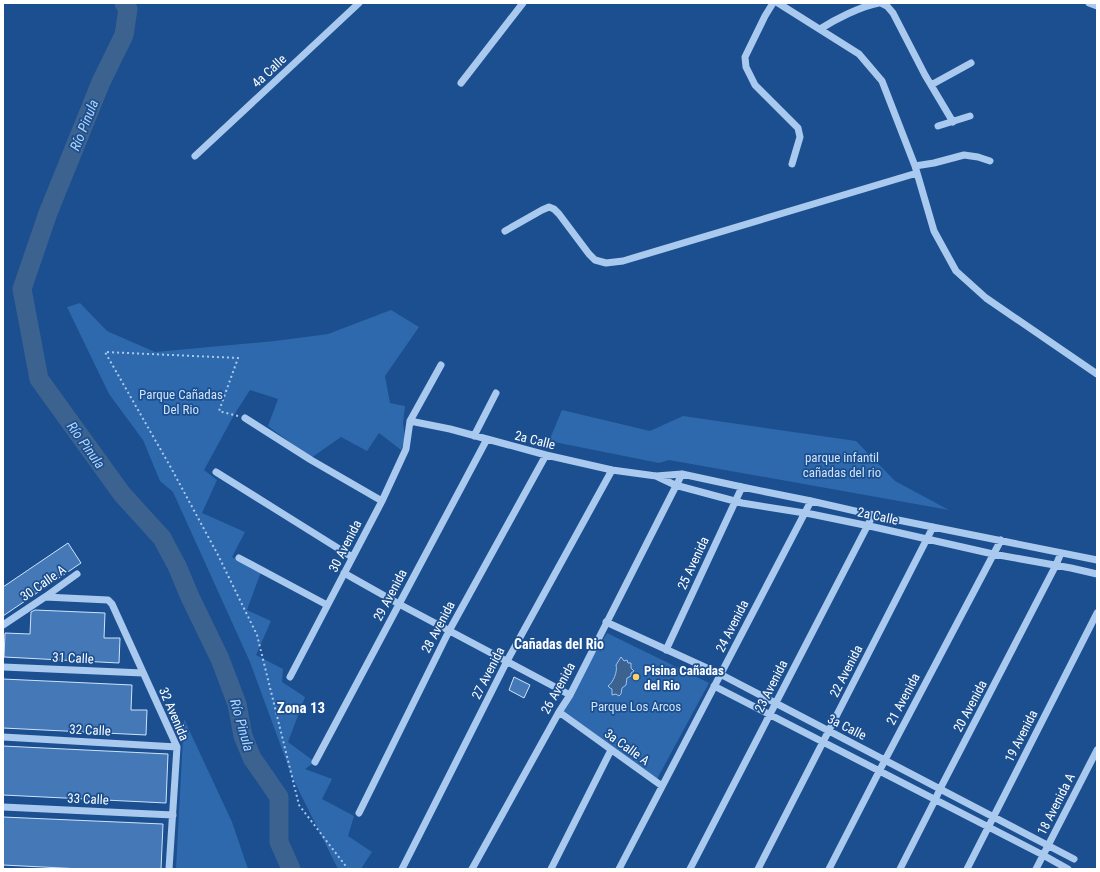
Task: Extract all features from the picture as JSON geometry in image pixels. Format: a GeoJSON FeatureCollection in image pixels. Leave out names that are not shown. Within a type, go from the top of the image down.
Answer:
{"type":"FeatureCollection","features":[{"type":"Feature","properties":{"kind":"street","name":"4a Calle"},"geometry":{"type":"LineString","coordinates":[[195,156],[359,3]]}},
{"type":"Feature","properties":{"kind":"street"},"geometry":{"type":"LineString","coordinates":[[461,83],[523,3]]}},
{"type":"Feature","properties":{"kind":"street"},"geometry":{"type":"LineString","coordinates":[[773,3],[745,57],[746,67],[755,85],[798,128],[800,137],[792,164]]}},
{"type":"Feature","properties":{"kind":"street"},"geometry":{"type":"LineString","coordinates":[[778,3],[859,54],[882,81],[916,170],[934,232],[956,271],[986,298],[1097,374]]}},
{"type":"Feature","properties":{"kind":"street"},"geometry":{"type":"LineString","coordinates":[[820,29],[830,22],[870,4],[880,3],[887,6],[893,13],[925,75],[953,122]]}},
{"type":"Feature","properties":{"kind":"street"},"geometry":{"type":"LineString","coordinates":[[1089,3],[1097,6]]}},
{"type":"Feature","properties":{"kind":"street"},"geometry":{"type":"LineString","coordinates":[[931,85],[971,63]]}},
{"type":"Feature","properties":{"kind":"street"},"geometry":{"type":"LineString","coordinates":[[938,126],[970,116]]}},
{"type":"Feature","properties":{"kind":"street"},"geometry":{"type":"LineString","coordinates":[[505,231],[549,207],[554,209],[559,214],[595,260],[606,263],[623,261],[916,170],[934,163],[964,155],[978,156],[990,161]]}},
{"type":"Feature","properties":{"kind":"street"},"geometry":{"type":"LineString","coordinates":[[410,421],[441,365]]}},
{"type":"Feature","properties":{"kind":"street"},"geometry":{"type":"LineString","coordinates":[[474,436],[496,394]]}},
{"type":"Feature","properties":{"kind":"street"},"geometry":{"type":"LineString","coordinates":[[245,418],[311,460],[382,501]]}},
{"type":"Feature","properties":{"kind":"street","name":"2a Calle"},"geometry":{"type":"LineString","coordinates":[[410,421],[450,429],[546,455],[612,470],[656,476],[682,474],[873,515],[1097,560]]}},
{"type":"Feature","properties":{"kind":"street","name":"30 Avenida"},"geometry":{"type":"LineString","coordinates":[[290,677],[382,501],[406,449],[410,421]]}},
{"type":"Feature","properties":{"kind":"street","name":"29 Avenida"},"geometry":{"type":"LineString","coordinates":[[315,762],[487,439]]}},
{"type":"Feature","properties":{"kind":"street","name":"28 Avenida"},"geometry":{"type":"LineString","coordinates":[[359,813],[449,631],[546,455]]}},
{"type":"Feature","properties":{"kind":"street","name":"27 Avenida"},"geometry":{"type":"LineString","coordinates":[[402,869],[507,661],[612,470]]}},
{"type":"Feature","properties":{"kind":"street"},"geometry":{"type":"LineString","coordinates":[[216,472],[352,558]]}},
{"type":"Feature","properties":{"kind":"street","name":"26 Avenida"},"geometry":{"type":"LineString","coordinates":[[472,869],[559,712],[570,695],[682,474]]}},
{"type":"Feature","properties":{"kind":"street","name":"2a Calle"},"geometry":{"type":"LineString","coordinates":[[656,476],[676,485],[736,501],[804,513],[993,554],[1097,574]]}},
{"type":"Feature","properties":{"kind":"street","name":"25 Avenida"},"geometry":{"type":"LineString","coordinates":[[666,650],[742,487]]}},
{"type":"Feature","properties":{"kind":"street","name":"24 Avenida"},"geometry":{"type":"LineString","coordinates":[[619,869],[811,501]]}},
{"type":"Feature","properties":{"kind":"street","name":"23 Avenida"},"geometry":{"type":"LineString","coordinates":[[690,869],[873,515]]}},
{"type":"Feature","properties":{"kind":"street","name":"22 Avenida"},"geometry":{"type":"LineString","coordinates":[[758,869],[934,527]]}},
{"type":"Feature","properties":{"kind":"street","name":"21 Avenida"},"geometry":{"type":"LineString","coordinates":[[829,869],[1000,540]]}},
{"type":"Feature","properties":{"kind":"street","name":"20 Avenida"},"geometry":{"type":"LineString","coordinates":[[900,869],[1061,553]]}},
{"type":"Feature","properties":{"kind":"street"},"geometry":{"type":"LineString","coordinates":[[239,558],[327,605]]}},
{"type":"Feature","properties":{"kind":"street"},"geometry":{"type":"LineString","coordinates":[[344,573],[570,695]]}},
{"type":"Feature","properties":{"kind":"street","name":"30 Calle A"},"geometry":{"type":"LineString","coordinates":[[3,625],[77,574]]}},
{"type":"Feature","properties":{"kind":"street","name":"32 Avenida"},"geometry":{"type":"LineString","coordinates":[[45,597],[110,601],[177,747],[169,869]]}},
{"type":"Feature","properties":{"kind":"street","name":"19 Avenida"},"geometry":{"type":"LineString","coordinates":[[966,869],[1097,613]]}},
{"type":"Feature","properties":{"kind":"street","name":"3a Calle"},"geometry":{"type":"LineString","coordinates":[[606,622],[720,674],[1074,859]]}},
{"type":"Feature","properties":{"kind":"street","name":"31 Calle"},"geometry":{"type":"LineString","coordinates":[[3,667],[143,673]]}},
{"type":"Feature","properties":{"kind":"street","name":"3a Calle"},"geometry":{"type":"LineString","coordinates":[[714,686],[1068,869]]}},
{"type":"Feature","properties":{"kind":"street","name":"3a Calle A"},"geometry":{"type":"LineString","coordinates":[[559,712],[662,786]]}},
{"type":"Feature","properties":{"kind":"street","name":"32 Calle"},"geometry":{"type":"LineString","coordinates":[[3,737],[177,747]]}},
{"type":"Feature","properties":{"kind":"street"},"geometry":{"type":"LineString","coordinates":[[551,869],[610,750]]}},
{"type":"Feature","properties":{"kind":"street","name":"18 Avenida A"},"geometry":{"type":"LineString","coordinates":[[1036,869],[1097,750]]}},
{"type":"Feature","properties":{"kind":"street","name":"33 Calle"},"geometry":{"type":"LineString","coordinates":[[3,807],[173,815]]}},
{"type":"Feature","properties":{"kind":"path"},"geometry":{"type":"LineString","coordinates":[[245,418],[219,411],[238,358],[105,352],[170,466],[218,556],[257,635],[299,805],[348,869]]}},
{"type":"Feature","properties":{"kind":"green space","name":"Parque Cañadas Del Rio"},"geometry":{"type":"Polygon","coordinates":[[[80,303],[107,331],[155,352],[275,341],[328,334],[391,310],[419,327],[385,376],[390,403],[405,406],[403,423],[405,439],[401,450],[379,433],[367,451],[341,437],[311,458],[268,426],[278,399],[250,390],[234,415],[204,470],[217,480],[202,513],[245,532],[232,557],[261,572],[247,610],[271,621],[256,655],[283,669],[282,682],[305,697],[288,742],[315,762],[305,769],[332,779],[322,799],[354,816],[348,836],[372,852],[361,869],[338,869],[293,779],[250,662],[173,492],[160,481],[143,440],[109,394],[67,307],[80,303]]]}},
{"type":"Feature","properties":{"kind":"green space","name":"parque infantil cañadas del rio"},"geometry":{"type":"Polygon","coordinates":[[[562,410],[650,431],[683,416],[856,441],[895,481],[949,510],[669,460],[659,463],[549,441],[562,410]]]}},
{"type":"Feature","properties":{"kind":"green space","name":"Parque Los Arcos"},"geometry":{"type":"Polygon","coordinates":[[[607,633],[709,683],[657,779],[609,753],[560,712],[607,633]]]}},
{"type":"Feature","properties":{"kind":"green space"},"geometry":{"type":"Polygon","coordinates":[[[184,719],[232,822],[248,869],[176,869],[184,719]]]}},
{"type":"Feature","properties":{"kind":"shaded area"},"geometry":{"type":"Polygon","coordinates":[[[621,657],[624,661],[627,660],[628,663],[631,663],[631,668],[634,671],[631,673],[631,676],[627,678],[626,685],[622,688],[621,694],[619,696],[616,694],[612,695],[612,689],[608,686],[615,677],[616,665],[621,657]]]}},
{"type":"Feature","properties":{"kind":"building"},"geometry":{"type":"Polygon","coordinates":[[[68,543],[81,563],[3,616],[3,587],[68,543]]]}},
{"type":"Feature","properties":{"kind":"building"},"geometry":{"type":"Polygon","coordinates":[[[35,610],[105,613],[104,638],[120,638],[119,663],[4,657],[5,633],[30,634],[31,612],[35,610]]]}},
{"type":"Feature","properties":{"kind":"building"},"geometry":{"type":"Polygon","coordinates":[[[514,677],[530,685],[524,698],[509,690],[514,677]]]}},
{"type":"Feature","properties":{"kind":"building"},"geometry":{"type":"Polygon","coordinates":[[[3,679],[132,685],[131,710],[147,710],[146,735],[3,728],[3,679]]]}},
{"type":"Feature","properties":{"kind":"building"},"geometry":{"type":"Polygon","coordinates":[[[3,746],[168,754],[166,803],[3,795],[3,746]]]}},
{"type":"Feature","properties":{"kind":"building"},"geometry":{"type":"Polygon","coordinates":[[[3,817],[163,824],[161,869],[82,869],[3,865],[3,817]]]}},
{"type":"Feature","properties":{"kind":"waterway","name":"Río Pinula"},"geometry":{"type":"LineString","coordinates":[[124,3],[128,9],[124,35],[101,82],[48,213],[22,289],[39,379],[122,494],[162,538],[177,566],[190,597],[220,659],[237,704],[243,736],[252,758],[279,797],[279,842],[291,869]]}},
{"type":"Feature","properties":{"kind":"place","name":"Pisina Cañadas del Rio"},"geometry":{"type":"Point","coordinates":[636,677]}},
{"type":"Feature","properties":{"kind":"district","name":"Cañadas del Rio"},"geometry":{"type":"Point","coordinates":[559,644]}},
{"type":"Feature","properties":{"kind":"district","name":"Zona 13"},"geometry":{"type":"Point","coordinates":[301,708]}}]}
